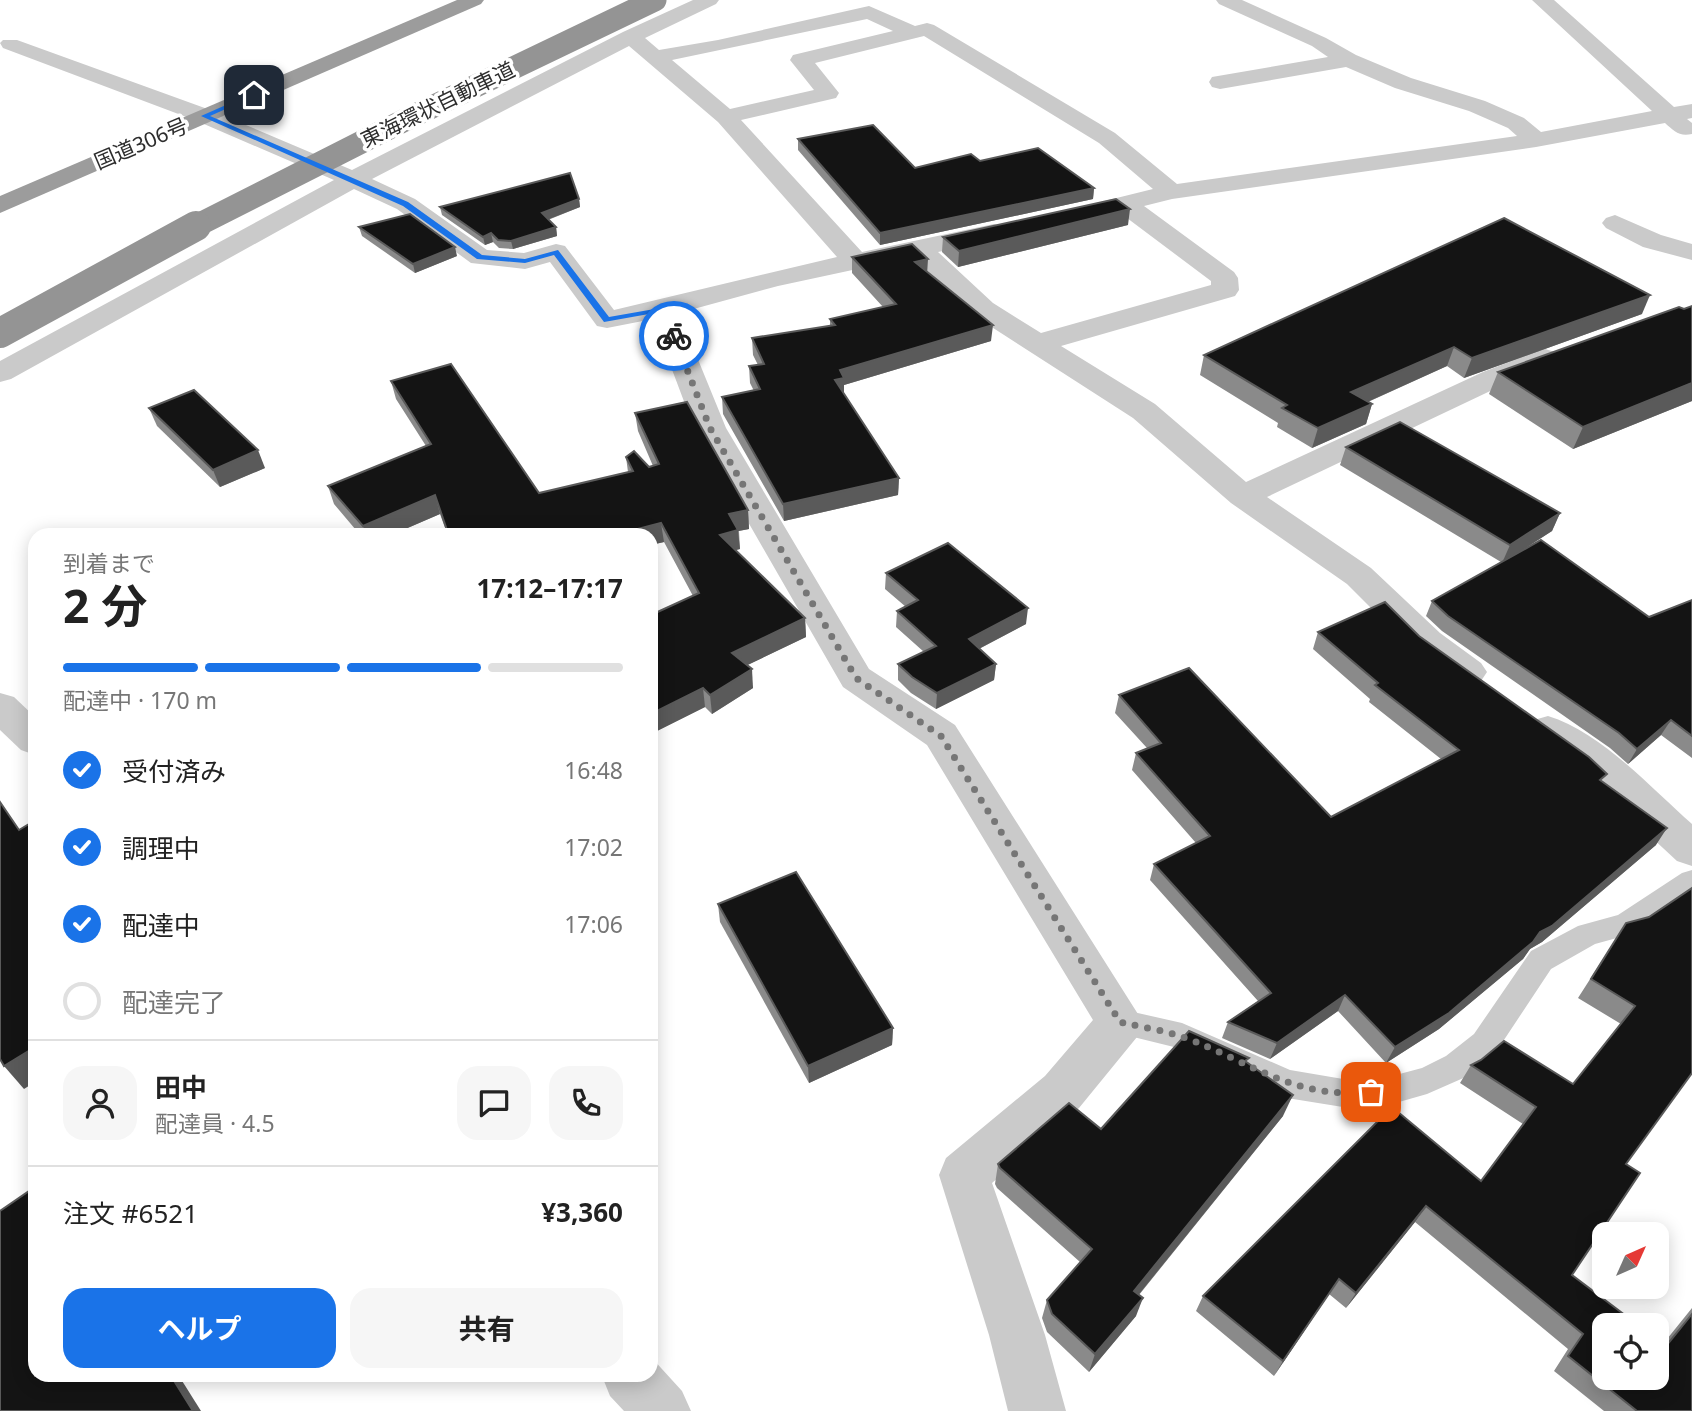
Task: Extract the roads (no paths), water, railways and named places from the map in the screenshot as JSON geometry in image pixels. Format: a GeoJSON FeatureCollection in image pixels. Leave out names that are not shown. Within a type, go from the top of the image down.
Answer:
{"type":"FeatureCollection","features":[{"type":"Feature","properties":{"kind":"highway","name":"国道306号"},"geometry":{"type":"LineString","coordinates":[[0,205],[474,0]]}},
{"type":"Feature","properties":{"kind":"highway","name":"東海環状自動車道"},"geometry":{"type":"LineString","coordinates":[[0,333],[277,185],[517,65],[655,0]]}},
{"type":"Feature","properties":{"kind":"street"},"geometry":{"type":"LineString","coordinates":[[0,373],[351,178],[630,36],[709,0]]}},
{"type":"Feature","properties":{"kind":"street"},"geometry":{"type":"LineString","coordinates":[[1226,0],[1319,42],[1348,60],[1403,83],[1477,106],[1516,123],[1536,140]]}},
{"type":"Feature","properties":{"kind":"street"},"geometry":{"type":"LineString","coordinates":[[1542,0],[1681,113],[1692,135]]}},
{"type":"Feature","properties":{"kind":"street"},"geometry":{"type":"LineString","coordinates":[[653,57],[718,46],[869,12],[913,33]]}},
{"type":"Feature","properties":{"kind":"street"},"geometry":{"type":"LineString","coordinates":[[726,117],[828,93],[801,60],[927,29],[1022,89],[1065,111],[1107,138],[1172,192]]}},
{"type":"Feature","properties":{"kind":"street"},"geometry":{"type":"LineString","coordinates":[[630,36],[726,117],[855,261]]}},
{"type":"Feature","properties":{"kind":"street"},"geometry":{"type":"LineString","coordinates":[[10,44],[205,116],[351,178],[406,204],[480,257],[525,261],[556,252],[607,320],[663,309],[855,261],[1020,226]]}},
{"type":"Feature","properties":{"kind":"street"},"geometry":{"type":"LineString","coordinates":[[1220,82],[1348,60]]}},
{"type":"Feature","properties":{"kind":"street"},"geometry":{"type":"LineString","coordinates":[[1046,221],[1172,192],[1536,140],[1681,113]]}},
{"type":"Feature","properties":{"kind":"street"},"geometry":{"type":"LineString","coordinates":[[1038,343],[1225,290],[1224,278],[1124,204]]}},
{"type":"Feature","properties":{"kind":"street"},"geometry":{"type":"LineString","coordinates":[[1615,223],[1653,241],[1692,252]]}},
{"type":"Feature","properties":{"kind":"street"},"geometry":{"type":"LineString","coordinates":[[917,247],[983,309],[1144,411],[1243,496],[1359,576],[1427,642],[1492,689]]}},
{"type":"Feature","properties":{"kind":"street"},"geometry":{"type":"LineString","coordinates":[[663,309],[710,428],[856,678],[941,736],[1120,1022],[1062,1092],[964,1175],[1017,1335],[1037,1411]]}},
{"type":"Feature","properties":{"kind":"street"},"geometry":{"type":"LineString","coordinates":[[1243,496],[1494,378],[1566,350]]}},
{"type":"Feature","properties":{"kind":"street"},"geometry":{"type":"LineString","coordinates":[[0,707],[28,733]]}},
{"type":"Feature","properties":{"kind":"street"},"geometry":{"type":"LineString","coordinates":[[1525,713],[1595,761],[1692,849]]}},
{"type":"Feature","properties":{"kind":"street"},"geometry":{"type":"LineString","coordinates":[[635,1382],[662,1411]]}},
{"type":"Feature","properties":{"kind":"lane"},"geometry":{"type":"LineString","coordinates":[[1120,1022],[1182,1036],[1287,1084],[1349,1094],[1392,1090],[1427,1080],[1457,1066],[1485,1043],[1541,960],[1588,934],[1625,925],[1692,881]]}}]}
